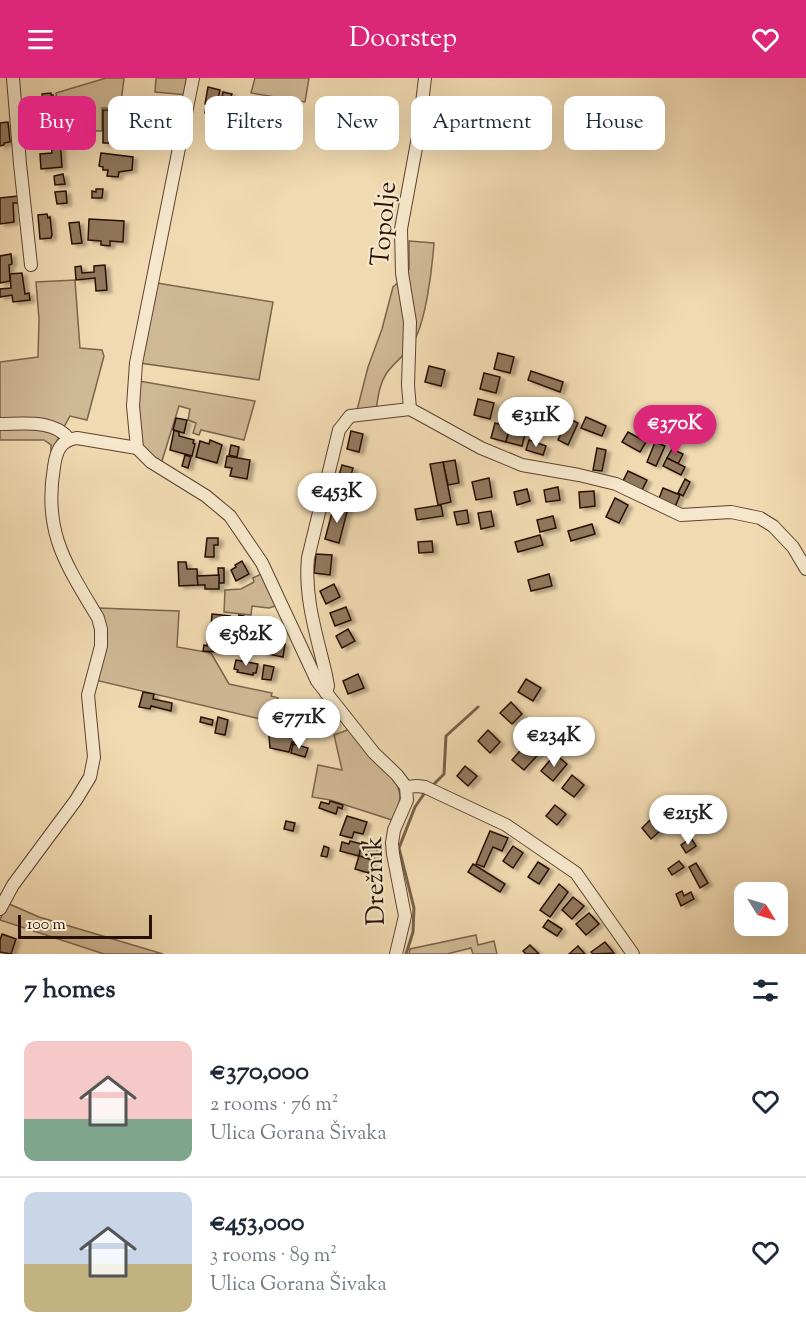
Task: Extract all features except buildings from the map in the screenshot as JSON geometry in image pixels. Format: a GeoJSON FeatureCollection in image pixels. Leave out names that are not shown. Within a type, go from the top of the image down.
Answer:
{"type":"FeatureCollection","features":[{"type":"Feature","properties":{"kind":"street"},"geometry":{"type":"LineString","coordinates":[[13,78],[31,265]]}},
{"type":"Feature","properties":{"kind":"street"},"geometry":{"type":"LineString","coordinates":[[137,448],[133,406],[136,363],[193,78]]}},
{"type":"Feature","properties":{"kind":"street","name":"Topolje"},"geometry":{"type":"LineString","coordinates":[[410,409],[408,385],[410,322],[402,273],[401,229],[418,137],[424,78]]}},
{"type":"Feature","properties":{"kind":"street"},"geometry":{"type":"LineString","coordinates":[[326,693],[328,686],[307,596],[306,578],[308,558],[339,430],[350,416],[410,409],[481,448],[522,465],[616,484],[681,515],[731,512],[760,518],[773,526],[793,548],[806,569]]}},
{"type":"Feature","properties":{"kind":"street"},"geometry":{"type":"LineString","coordinates":[[0,424],[50,426],[63,431],[69,439]]}},
{"type":"Feature","properties":{"kind":"street"},"geometry":{"type":"LineString","coordinates":[[0,909],[13,885],[85,788],[93,768],[88,695],[101,646],[101,629],[98,618],[60,552],[52,526],[51,509],[51,483],[59,447],[69,439],[77,438],[137,448],[169,475],[220,507],[230,516],[262,563],[317,681],[374,753],[406,787],[430,789],[506,825],[576,873],[633,954]]}},
{"type":"Feature","properties":{"kind":"street","name":"Drežnik"},"geometry":{"type":"LineString","coordinates":[[396,954],[405,916],[392,843],[396,823],[407,800],[406,787]]}},
{"type":"Feature","properties":{"kind":"shaded area"},"geometry":{"type":"Polygon","coordinates":[[[106,78],[124,78],[122,96],[108,96],[108,108],[102,108],[102,131],[96,131],[96,96],[56,96],[56,93],[106,78]]]}},
{"type":"Feature","properties":{"kind":"shaded area"},"geometry":{"type":"Polygon","coordinates":[[[156,78],[190,78],[188,95],[155,92],[156,78]]]}},
{"type":"Feature","properties":{"kind":"shaded area"},"geometry":{"type":"Polygon","coordinates":[[[255,78],[309,78],[305,102],[303,96],[269,96],[251,93],[255,78]]]}},
{"type":"Feature","properties":{"kind":"shaded area"},"geometry":{"type":"Polygon","coordinates":[[[409,241],[434,243],[430,281],[418,333],[410,347],[384,378],[376,410],[357,410],[393,287],[407,275],[409,269],[409,241]]]}},
{"type":"Feature","properties":{"kind":"shaded area"},"geometry":{"type":"Polygon","coordinates":[[[75,280],[80,348],[102,350],[104,356],[87,420],[70,416],[64,427],[0,421],[0,362],[38,357],[39,319],[36,282],[75,280]]]}},
{"type":"Feature","properties":{"kind":"shaded area"},"geometry":{"type":"Polygon","coordinates":[[[157,283],[273,302],[259,380],[140,363],[157,283]]]}},
{"type":"Feature","properties":{"kind":"shaded area"},"geometry":{"type":"Polygon","coordinates":[[[139,381],[255,401],[244,440],[201,430],[199,435],[193,433],[196,423],[188,420],[190,409],[179,406],[161,464],[147,451],[139,436],[137,418],[139,381]]]}},
{"type":"Feature","properties":{"kind":"shaded area"},"geometry":{"type":"Polygon","coordinates":[[[0,428],[51,430],[60,435],[51,452],[51,445],[44,440],[0,440],[0,428]]]}},
{"type":"Feature","properties":{"kind":"shaded area"},"geometry":{"type":"Polygon","coordinates":[[[263,573],[278,605],[269,608],[252,606],[251,615],[224,612],[225,590],[241,589],[254,582],[253,578],[263,573]]]}},
{"type":"Feature","properties":{"kind":"shaded area"},"geometry":{"type":"Polygon","coordinates":[[[98,608],[179,611],[177,647],[211,653],[229,684],[272,693],[271,696],[278,698],[273,722],[95,680],[98,608]]]}},
{"type":"Feature","properties":{"kind":"shaded area"},"geometry":{"type":"Polygon","coordinates":[[[350,729],[398,787],[400,801],[392,820],[330,800],[312,797],[318,765],[342,770],[334,735],[350,729]]]}},
{"type":"Feature","properties":{"kind":"shaded area"},"geometry":{"type":"Polygon","coordinates":[[[7,903],[39,917],[163,954],[104,954],[0,920],[7,903]]]}},
{"type":"Feature","properties":{"kind":"shaded area"},"geometry":{"type":"Polygon","coordinates":[[[476,935],[478,945],[494,941],[497,954],[473,954],[471,948],[447,954],[409,954],[410,949],[476,935]]]}},
{"type":"Feature","properties":{"kind":"waterway"},"geometry":{"type":"LineString","coordinates":[[431,787],[444,774],[446,736],[478,707]]}},
{"type":"Feature","properties":{"kind":"waterway"},"geometry":{"type":"LineString","coordinates":[[406,954],[413,932],[414,908],[399,848],[415,807],[426,791]]}}]}
